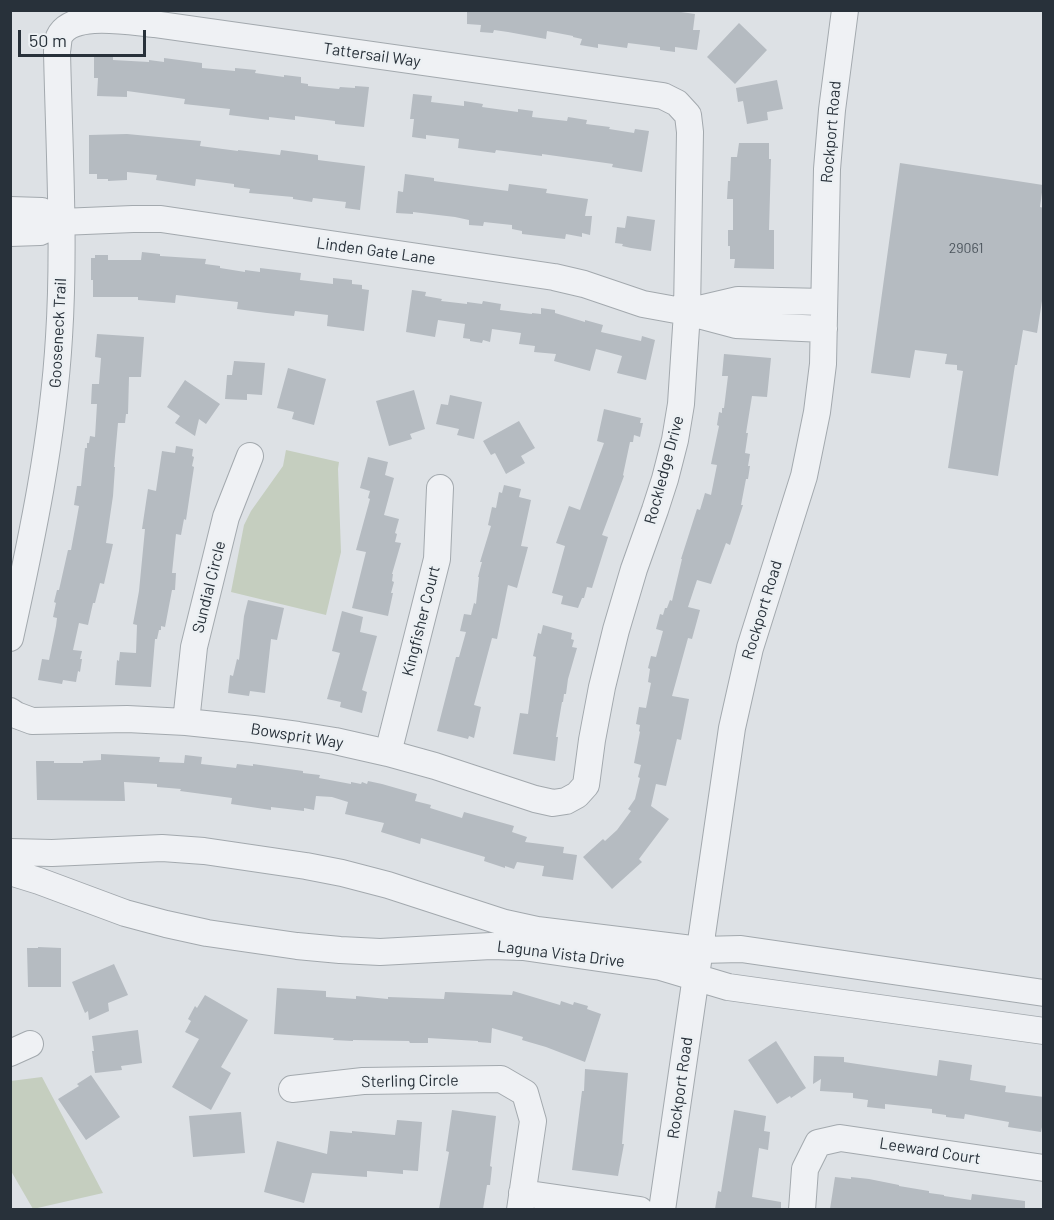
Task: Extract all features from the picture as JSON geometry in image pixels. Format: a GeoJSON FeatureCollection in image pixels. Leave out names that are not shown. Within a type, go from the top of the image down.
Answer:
{"type":"FeatureCollection","features":[{"type":"Feature","properties":{"kind":"street","name":"Rockport Road"},"geometry":{"type":"LineString","coordinates":[[662,1209],[732,728],[750,648],[804,476],[817,412],[823,364],[827,169],[845,10]]}},
{"type":"Feature","properties":{"kind":"street","name":"Tattersail Way"},"geometry":{"type":"LineString","coordinates":[[66,27],[80,21],[92,20],[154,24],[663,96],[677,103]]}},
{"type":"Feature","properties":{"kind":"street","name":"Gooseneck Trail"},"geometry":{"type":"LineString","coordinates":[[10,638],[36,515],[55,393],[61,287],[57,51],[59,37],[66,27]]}},
{"type":"Feature","properties":{"kind":"street","name":"Rockledge Drive"},"geometry":{"type":"LineString","coordinates":[[577,795],[586,785],[592,740],[615,630],[655,510],[675,440],[681,404],[687,312],[690,132],[688,115],[677,103]]}},
{"type":"Feature","properties":{"kind":"street","name":"Linden Gate Lane"},"geometry":{"type":"LineString","coordinates":[[10,210],[42,211],[60,222]]}},
{"type":"Feature","properties":{"kind":"street","name":"Linden Gate Lane"},"geometry":{"type":"LineString","coordinates":[[10,233],[40,232],[60,222],[133,219],[173,221],[554,277],[584,284],[644,304],[736,325],[824,329]]}},
{"type":"Feature","properties":{"kind":"street","name":"Linden Gate Lane"},"geometry":{"type":"LineString","coordinates":[[687,312],[738,300],[824,302]]}},
{"type":"Feature","properties":{"kind":"street"},"geometry":{"type":"LineString","coordinates":[[754,301],[754,326]]}},
{"type":"Feature","properties":{"kind":"street","name":"Sundial Circle"},"geometry":{"type":"LineString","coordinates":[[186,722],[194,647],[226,517],[250,456]]}},
{"type":"Feature","properties":{"kind":"street","name":"Kingfisher Court"},"geometry":{"type":"LineString","coordinates":[[388,753],[437,559],[440,488]]}},
{"type":"Feature","properties":{"kind":"street","name":"Bowsprit Way"},"geometry":{"type":"LineString","coordinates":[[10,711],[32,721],[127,719],[186,722],[308,736],[388,753],[435,766],[535,800],[553,803],[566,801],[577,795]]}},
{"type":"Feature","properties":{"kind":"street","name":"Laguna Vista Drive"},"geometry":{"type":"LineString","coordinates":[[10,852],[52,853],[162,848],[204,851],[342,873],[388,885],[485,918],[537,930],[700,950],[741,949],[1044,993]]}},
{"type":"Feature","properties":{"kind":"street","name":"Laguna Vista Drive"},"geometry":{"type":"LineString","coordinates":[[10,872],[39,880],[125,913],[207,933],[297,946],[380,952],[491,946],[523,947],[661,967],[728,987],[1044,1031]]}},
{"type":"Feature","properties":{"kind":"street","name":"Sterling Circle"},"geometry":{"type":"LineString","coordinates":[[292,1089],[363,1081],[501,1079],[525,1093],[533,1121],[521,1201]]}},
{"type":"Feature","properties":{"kind":"street","name":"Leeward Court"},"geometry":{"type":"LineString","coordinates":[[802,1209],[805,1169],[818,1143],[840,1138],[1044,1168]]}},
{"type":"Feature","properties":{"kind":"street"},"geometry":{"type":"LineString","coordinates":[[521,1201],[640,1209]]}},
{"type":"Feature","properties":{"kind":"green space"},"geometry":{"type":"Polygon","coordinates":[[[286,450],[339,462],[341,552],[326,615],[231,592],[244,525],[251,511],[283,466],[286,450]]]}},
{"type":"Feature","properties":{"kind":"green space"},"geometry":{"type":"Polygon","coordinates":[[[42,1077],[103,1193],[33,1209],[11,1171],[11,1081],[42,1077]]]}},
{"type":"Feature","properties":{"kind":"building"},"geometry":{"type":"Polygon","coordinates":[[[467,10],[667,10],[695,14],[693,30],[700,30],[697,50],[675,47],[675,52],[660,50],[660,47],[628,43],[627,48],[598,44],[598,48],[580,45],[582,39],[573,36],[547,31],[546,39],[494,30],[493,33],[480,32],[481,25],[467,24],[467,10]]]}},
{"type":"Feature","properties":{"kind":"building"},"geometry":{"type":"Polygon","coordinates":[[[739,23],[767,50],[735,84],[707,57],[739,23]]]}},
{"type":"Feature","properties":{"kind":"building"},"geometry":{"type":"Polygon","coordinates":[[[94,55],[113,55],[113,60],[149,62],[149,60],[164,62],[164,58],[202,63],[202,68],[256,70],[255,73],[301,77],[301,83],[308,84],[308,86],[339,89],[340,87],[355,88],[355,86],[369,87],[364,127],[295,116],[295,120],[269,117],[269,120],[229,115],[230,109],[184,104],[185,99],[127,91],[127,97],[97,96],[98,78],[94,78],[94,55]]]}},
{"type":"Feature","properties":{"kind":"building"},"geometry":{"type":"Polygon","coordinates":[[[777,80],[783,109],[767,112],[768,120],[747,124],[743,101],[738,102],[736,88],[777,80]]]}},
{"type":"Feature","properties":{"kind":"building"},"geometry":{"type":"Polygon","coordinates":[[[413,94],[432,96],[431,102],[464,106],[464,101],[483,104],[482,107],[518,112],[518,109],[533,111],[532,117],[567,121],[568,117],[587,120],[586,124],[610,127],[609,129],[634,133],[635,129],[649,131],[642,172],[612,167],[613,164],[542,154],[542,156],[496,150],[495,153],[458,148],[459,139],[426,135],[426,139],[412,137],[414,119],[410,119],[413,94]]]}},
{"type":"Feature","properties":{"kind":"building"},"geometry":{"type":"Polygon","coordinates":[[[127,134],[201,141],[200,146],[238,151],[280,155],[281,150],[318,155],[318,160],[365,166],[360,210],[345,208],[346,202],[313,198],[312,202],[293,199],[293,197],[249,193],[250,189],[234,187],[234,184],[196,179],[195,186],[156,180],[157,175],[127,172],[127,180],[108,181],[108,179],[97,179],[97,174],[89,174],[89,135],[127,134]]]}},
{"type":"Feature","properties":{"kind":"building"},"geometry":{"type":"Polygon","coordinates":[[[739,143],[769,143],[769,159],[771,159],[769,230],[774,230],[774,269],[734,268],[735,259],[730,259],[728,230],[733,230],[733,199],[727,199],[728,181],[730,181],[731,157],[737,157],[739,143]]]}},
{"type":"Feature","properties":{"kind":"building"},"geometry":{"type":"Polygon","coordinates":[[[900,163],[1043,185],[1040,207],[1044,208],[1044,288],[1037,333],[1023,330],[1017,365],[1015,365],[998,476],[948,468],[963,371],[957,370],[957,365],[945,364],[947,354],[915,350],[910,378],[871,373],[900,163]]]}},
{"type":"Feature","properties":{"kind":"building"},"geometry":{"type":"Polygon","coordinates":[[[405,174],[434,178],[434,181],[508,191],[509,184],[547,189],[546,193],[588,199],[585,216],[592,216],[590,235],[582,233],[582,237],[566,234],[565,239],[522,234],[522,231],[512,229],[512,225],[484,222],[483,226],[469,225],[469,220],[455,217],[413,212],[413,214],[396,213],[398,191],[403,192],[405,174]]]}},
{"type":"Feature","properties":{"kind":"building"},"geometry":{"type":"Polygon","coordinates":[[[627,216],[655,220],[651,251],[615,243],[617,227],[625,228],[627,216]]]}},
{"type":"Feature","properties":{"kind":"building"},"geometry":{"type":"Polygon","coordinates":[[[142,252],[160,254],[160,256],[206,259],[205,264],[245,272],[245,270],[260,272],[260,268],[301,273],[300,280],[333,284],[333,278],[352,280],[352,284],[362,285],[362,289],[369,290],[364,331],[327,326],[328,315],[295,311],[294,316],[237,309],[238,302],[176,295],[175,303],[138,300],[138,297],[93,297],[91,258],[95,258],[95,255],[108,255],[108,260],[141,260],[142,252]]]}},
{"type":"Feature","properties":{"kind":"building"},"geometry":{"type":"Polygon","coordinates":[[[412,290],[426,292],[425,296],[442,299],[441,301],[482,304],[483,301],[501,304],[500,310],[541,314],[541,308],[555,310],[555,313],[603,325],[601,332],[641,341],[642,336],[655,340],[646,380],[617,373],[622,356],[596,349],[590,371],[554,361],[556,354],[534,352],[535,346],[519,344],[521,333],[492,329],[490,342],[483,340],[482,343],[463,338],[465,324],[438,320],[435,337],[406,332],[412,290]]]}},
{"type":"Feature","properties":{"kind":"building"},"geometry":{"type":"Polygon","coordinates":[[[97,334],[144,337],[141,377],[129,377],[128,414],[126,414],[125,423],[118,423],[113,496],[106,543],[113,544],[104,584],[100,583],[88,625],[79,623],[73,650],[82,651],[80,659],[82,659],[76,682],[63,680],[62,684],[38,680],[42,659],[49,660],[56,626],[57,618],[53,617],[56,603],[54,602],[68,550],[71,550],[79,506],[74,505],[77,486],[81,486],[85,448],[87,448],[90,436],[95,437],[97,404],[91,404],[92,384],[99,384],[101,358],[95,357],[97,334]]]}},
{"type":"Feature","properties":{"kind":"building"},"geometry":{"type":"Polygon","coordinates":[[[724,354],[771,358],[767,397],[752,396],[745,453],[750,454],[748,466],[750,466],[741,505],[743,505],[730,545],[726,543],[711,584],[697,580],[688,607],[700,610],[692,639],[688,638],[672,696],[689,699],[681,740],[677,739],[666,786],[656,784],[651,806],[669,819],[639,859],[642,862],[612,889],[583,857],[617,830],[631,811],[628,809],[635,799],[641,765],[634,763],[640,732],[640,725],[636,724],[639,707],[646,708],[651,683],[648,682],[650,669],[648,668],[651,656],[656,657],[663,631],[656,629],[660,614],[663,615],[670,600],[672,601],[681,559],[697,509],[700,510],[705,493],[711,495],[717,465],[711,464],[719,426],[717,425],[719,412],[722,413],[722,408],[724,408],[728,376],[722,376],[724,354]]]}},
{"type":"Feature","properties":{"kind":"building"},"geometry":{"type":"Polygon","coordinates":[[[234,361],[265,363],[262,395],[247,394],[247,400],[225,399],[227,375],[232,375],[234,361]]]}},
{"type":"Feature","properties":{"kind":"building"},"geometry":{"type":"Polygon","coordinates":[[[288,368],[326,379],[314,425],[292,419],[294,412],[277,408],[288,368]]]}},
{"type":"Feature","properties":{"kind":"building"},"geometry":{"type":"Polygon","coordinates":[[[185,380],[220,404],[206,424],[199,419],[195,436],[175,423],[180,416],[167,407],[185,380]]]}},
{"type":"Feature","properties":{"kind":"building"},"geometry":{"type":"Polygon","coordinates":[[[414,390],[425,429],[410,434],[412,439],[389,446],[376,401],[414,390]]]}},
{"type":"Feature","properties":{"kind":"building"},"geometry":{"type":"Polygon","coordinates":[[[450,395],[482,402],[474,439],[457,435],[459,429],[436,424],[441,404],[448,405],[450,395]]]}},
{"type":"Feature","properties":{"kind":"building"},"geometry":{"type":"Polygon","coordinates":[[[604,409],[641,418],[640,423],[643,423],[640,437],[634,435],[633,442],[630,442],[624,476],[602,535],[608,537],[592,588],[587,587],[578,608],[561,604],[563,596],[552,593],[565,546],[556,543],[569,506],[580,510],[604,443],[597,441],[604,409]]]}},
{"type":"Feature","properties":{"kind":"building"},"geometry":{"type":"Polygon","coordinates":[[[519,421],[535,448],[521,456],[525,463],[506,474],[495,453],[491,455],[483,441],[519,421]]]}},
{"type":"Feature","properties":{"kind":"building"},"geometry":{"type":"Polygon","coordinates":[[[176,446],[193,449],[192,466],[194,467],[186,520],[184,519],[181,535],[176,534],[172,573],[176,573],[175,590],[172,590],[165,627],[161,626],[157,639],[155,639],[151,687],[115,685],[120,652],[136,653],[137,625],[133,624],[139,591],[145,529],[142,529],[148,489],[156,491],[162,451],[175,453],[176,446]]]}},
{"type":"Feature","properties":{"kind":"building"},"geometry":{"type":"Polygon","coordinates":[[[368,457],[388,462],[385,475],[394,478],[384,515],[399,519],[395,542],[401,543],[392,574],[394,582],[391,593],[393,593],[388,616],[352,608],[366,552],[356,550],[370,499],[368,498],[370,491],[360,488],[368,457]]]}},
{"type":"Feature","properties":{"kind":"building"},"geometry":{"type":"Polygon","coordinates":[[[504,485],[521,489],[519,497],[531,500],[521,546],[528,547],[517,588],[508,585],[497,639],[492,638],[474,705],[481,707],[474,738],[469,736],[468,739],[437,731],[456,657],[459,657],[466,632],[460,631],[464,614],[471,615],[474,603],[476,604],[478,577],[482,562],[480,562],[491,526],[488,525],[492,507],[496,508],[499,492],[502,493],[504,485]]]}},
{"type":"Feature","properties":{"kind":"building"},"geometry":{"type":"Polygon","coordinates":[[[248,600],[284,608],[277,640],[271,639],[265,693],[250,691],[249,696],[228,693],[230,675],[233,676],[237,659],[239,660],[248,600]]]}},
{"type":"Feature","properties":{"kind":"building"},"geometry":{"type":"Polygon","coordinates":[[[342,611],[363,617],[360,632],[377,636],[362,690],[367,692],[362,713],[340,707],[341,702],[327,699],[340,653],[332,651],[342,611]]]}},
{"type":"Feature","properties":{"kind":"building"},"geometry":{"type":"Polygon","coordinates":[[[543,625],[572,633],[571,639],[574,640],[572,647],[577,648],[562,702],[556,737],[558,737],[555,761],[513,754],[520,713],[528,714],[536,657],[533,656],[538,633],[541,634],[543,625]]]}},
{"type":"Feature","properties":{"kind":"building"},"geometry":{"type":"Polygon","coordinates":[[[101,754],[160,757],[159,762],[184,763],[185,755],[202,757],[201,764],[236,768],[237,764],[253,766],[253,764],[303,771],[303,773],[320,775],[319,778],[351,784],[351,782],[361,784],[362,782],[367,784],[368,781],[382,784],[417,794],[415,801],[431,805],[430,808],[462,818],[464,812],[514,826],[512,832],[527,837],[525,842],[564,847],[563,853],[577,855],[573,880],[542,876],[544,866],[517,862],[514,869],[505,866],[505,868],[484,861],[485,857],[421,838],[420,844],[381,832],[384,823],[345,814],[348,802],[332,797],[316,796],[314,810],[271,807],[271,810],[231,804],[232,798],[157,787],[157,784],[124,782],[125,801],[37,800],[36,761],[83,763],[83,761],[101,760],[101,754]]]}},
{"type":"Feature","properties":{"kind":"building"},"geometry":{"type":"Polygon","coordinates":[[[27,948],[61,948],[61,987],[28,987],[27,948]]]}},
{"type":"Feature","properties":{"kind":"building"},"geometry":{"type":"Polygon","coordinates":[[[114,964],[128,995],[108,1003],[109,1011],[89,1020],[88,1011],[85,1013],[72,982],[114,964]]]}},
{"type":"Feature","properties":{"kind":"building"},"geometry":{"type":"Polygon","coordinates":[[[277,988],[326,991],[326,997],[356,999],[356,996],[388,999],[388,997],[444,999],[445,992],[512,995],[513,991],[560,1005],[561,1001],[573,1005],[574,1002],[588,1006],[587,1009],[601,1014],[585,1062],[522,1040],[523,1037],[492,1028],[491,1043],[428,1038],[428,1043],[353,1041],[274,1034],[277,988]]]}},
{"type":"Feature","properties":{"kind":"building"},"geometry":{"type":"Polygon","coordinates":[[[205,995],[248,1020],[221,1067],[231,1073],[211,1110],[172,1087],[199,1039],[185,1032],[191,1021],[188,1019],[195,1006],[197,1008],[205,995]]]}},
{"type":"Feature","properties":{"kind":"building"},"geometry":{"type":"Polygon","coordinates":[[[138,1030],[142,1063],[121,1066],[122,1070],[95,1073],[92,1036],[138,1030]]]}},
{"type":"Feature","properties":{"kind":"building"},"geometry":{"type":"Polygon","coordinates":[[[776,1041],[806,1088],[777,1104],[748,1060],[776,1041]]]}},
{"type":"Feature","properties":{"kind":"building"},"geometry":{"type":"Polygon","coordinates":[[[814,1056],[844,1057],[844,1062],[937,1076],[939,1060],[972,1065],[970,1080],[1006,1086],[1005,1092],[1044,1097],[1041,1132],[1008,1127],[1009,1122],[965,1114],[964,1119],[946,1117],[946,1115],[932,1113],[932,1109],[885,1104],[885,1109],[867,1107],[868,1100],[853,1098],[853,1093],[820,1091],[821,1079],[813,1084],[814,1056]]]}},
{"type":"Feature","properties":{"kind":"building"},"geometry":{"type":"Polygon","coordinates":[[[585,1069],[628,1073],[622,1144],[624,1144],[618,1176],[572,1170],[582,1091],[584,1091],[585,1069]]]}},
{"type":"Feature","properties":{"kind":"building"},"geometry":{"type":"Polygon","coordinates":[[[91,1075],[120,1117],[86,1140],[58,1099],[79,1086],[77,1084],[91,1075]]]}},
{"type":"Feature","properties":{"kind":"building"},"geometry":{"type":"Polygon","coordinates":[[[452,1110],[496,1116],[490,1185],[487,1185],[483,1209],[439,1209],[449,1152],[446,1151],[452,1110]]]}},
{"type":"Feature","properties":{"kind":"building"},"geometry":{"type":"Polygon","coordinates":[[[734,1110],[766,1116],[764,1131],[770,1132],[768,1150],[759,1148],[752,1197],[781,1202],[781,1209],[715,1209],[718,1191],[721,1192],[734,1110]]]}},
{"type":"Feature","properties":{"kind":"building"},"geometry":{"type":"Polygon","coordinates":[[[241,1112],[245,1153],[193,1157],[189,1116],[241,1112]]]}},
{"type":"Feature","properties":{"kind":"building"},"geometry":{"type":"Polygon","coordinates":[[[397,1120],[422,1122],[418,1171],[403,1170],[403,1174],[367,1171],[367,1177],[312,1173],[304,1203],[264,1192],[277,1141],[327,1154],[330,1131],[395,1135],[397,1120]]]}},
{"type":"Feature","properties":{"kind":"building"},"geometry":{"type":"Polygon","coordinates":[[[835,1177],[869,1179],[971,1200],[972,1194],[1025,1201],[1025,1209],[830,1209],[835,1177]]]}}]}
